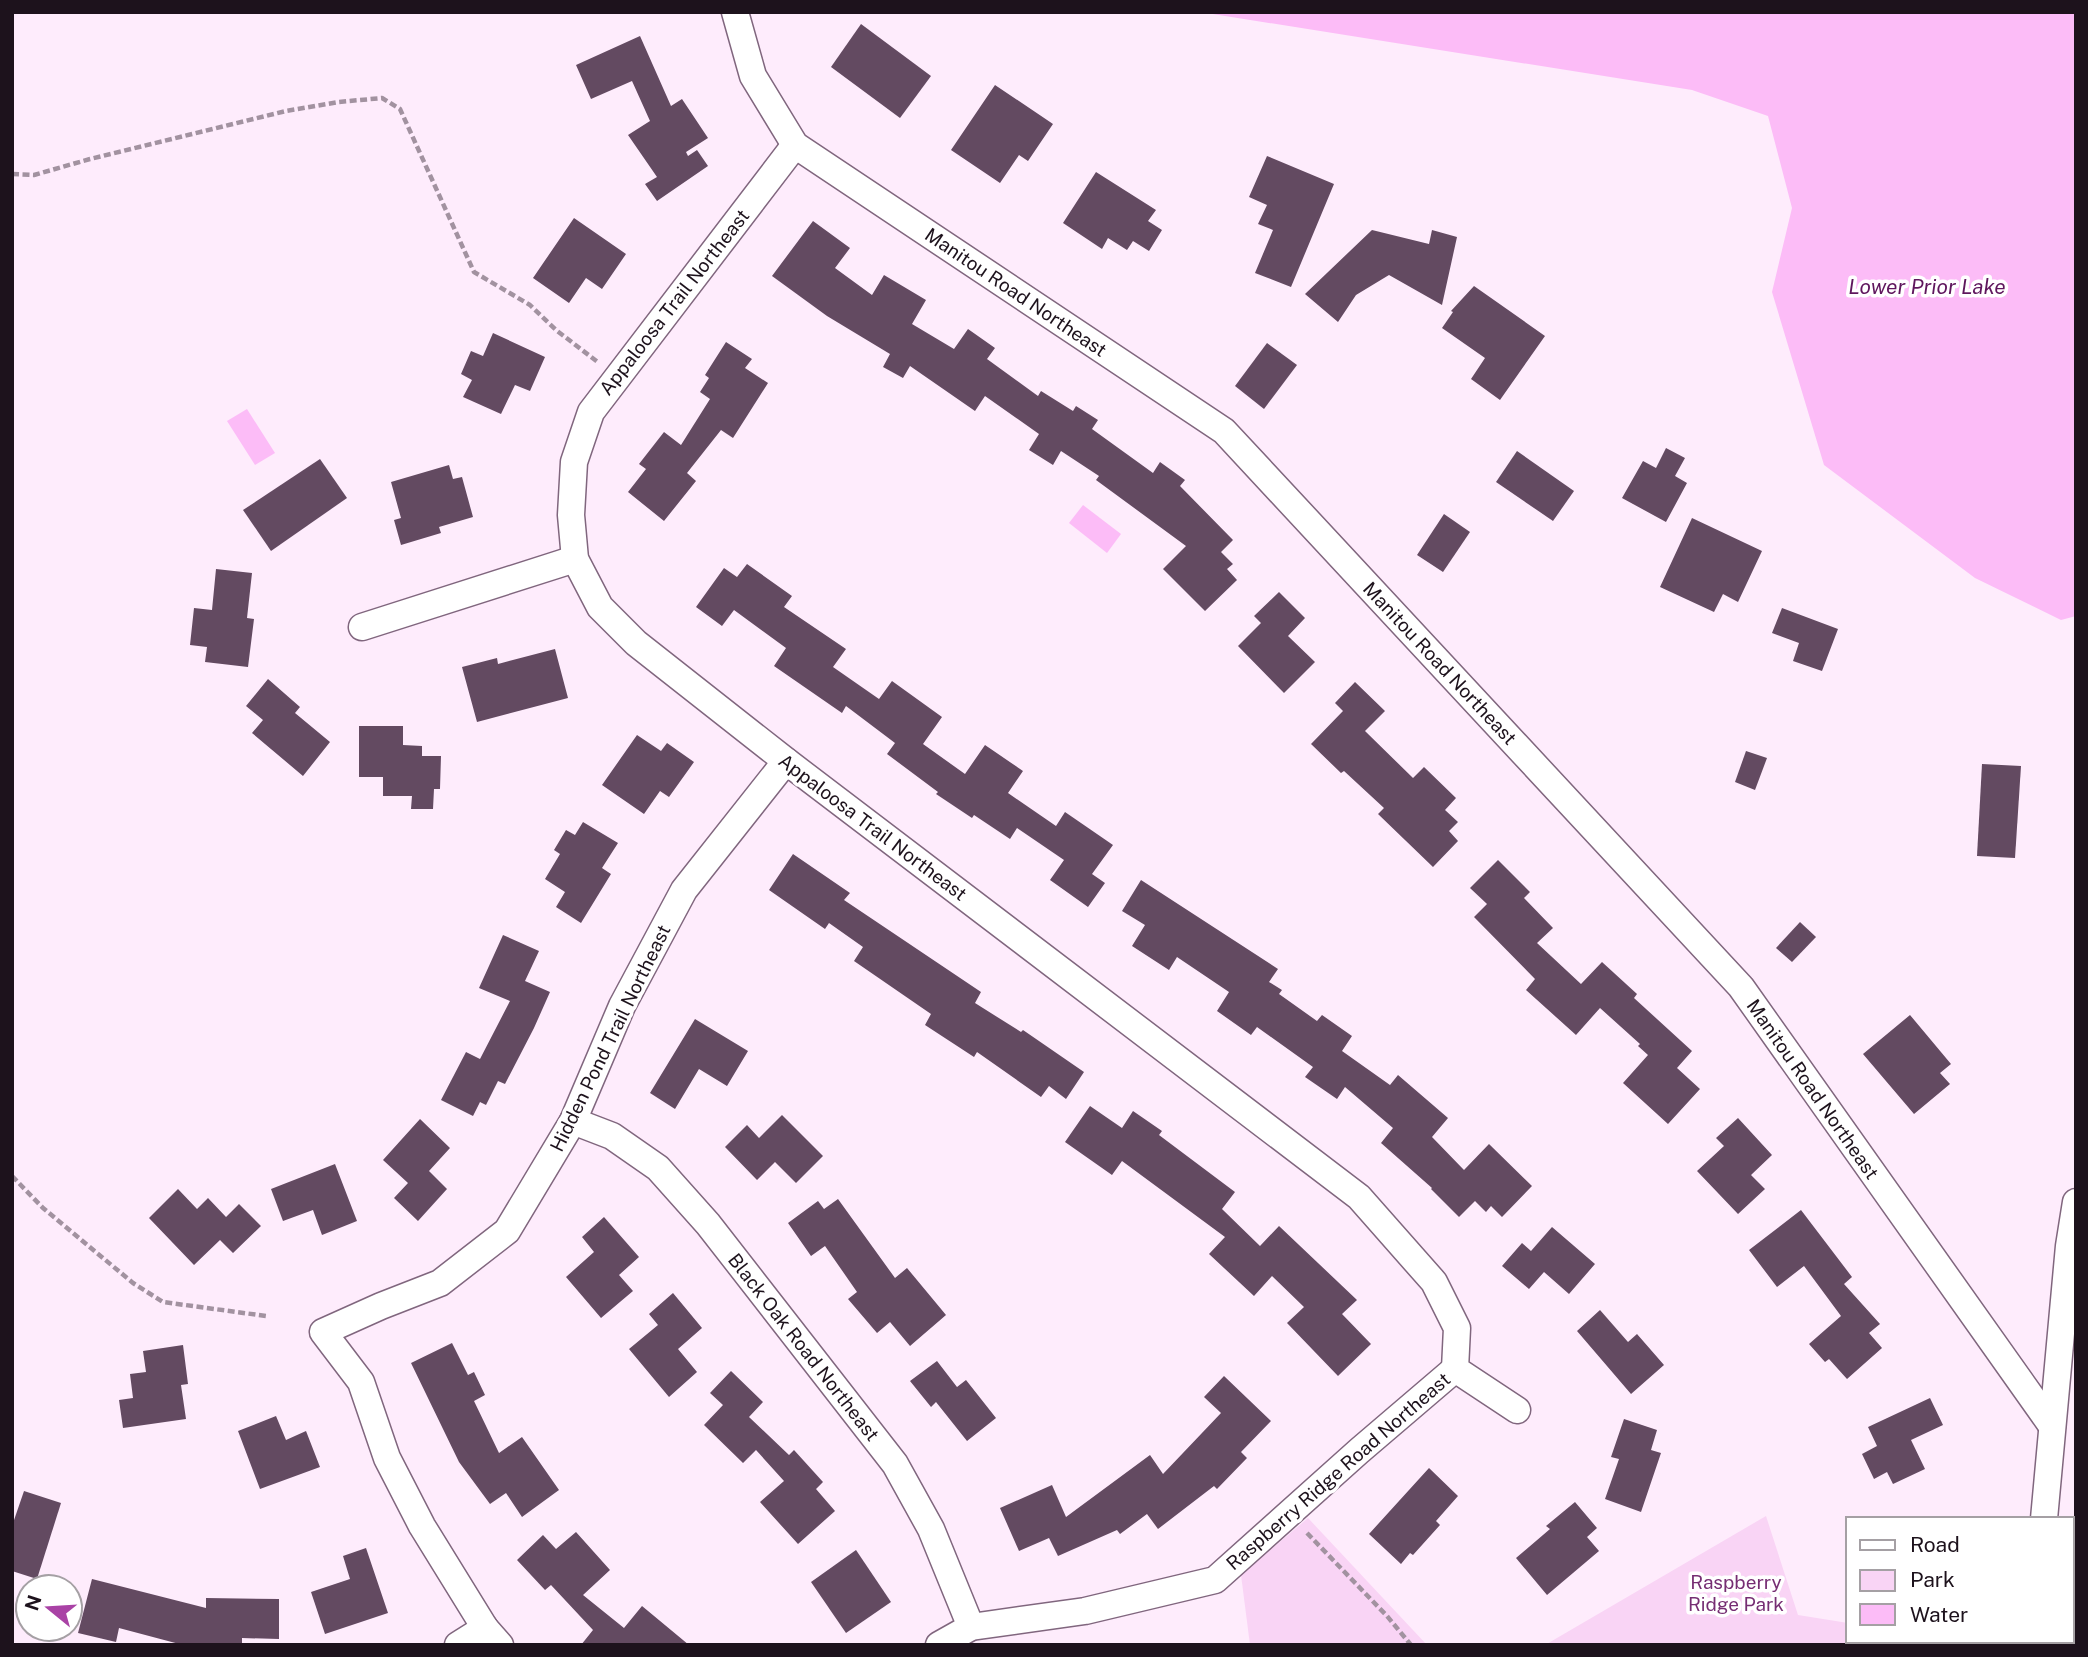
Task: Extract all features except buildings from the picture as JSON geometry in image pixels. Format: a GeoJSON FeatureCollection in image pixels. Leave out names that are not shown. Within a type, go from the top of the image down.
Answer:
{"type":"FeatureCollection","features":[{"type":"Feature","properties":{"kind":"street","name":"Manitou Road Northeast"},"geometry":{"type":"LineString","coordinates":[[735,12],[753,76],[795,145],[1224,431],[1741,987],[2052,1426]]}},
{"type":"Feature","properties":{"kind":"street","name":"Appaloosa Trail Northeast"},"geometry":{"type":"LineString","coordinates":[[795,145],[591,412],[574,462],[571,515],[575,559],[600,607],[636,643],[786,761],[1359,1197],[1434,1282],[1457,1328],[1455,1369]]}},
{"type":"Feature","properties":{"kind":"street"},"geometry":{"type":"LineString","coordinates":[[362,627],[575,559]]}},
{"type":"Feature","properties":{"kind":"street","name":"Hidden Pond Trail Northeast"},"geometry":{"type":"LineString","coordinates":[[492,1637],[422,1526],[387,1458],[361,1382],[323,1332],[440,1283],[507,1231],[573,1121],[622,1006],[684,890],[786,761]]}},
{"type":"Feature","properties":{"kind":"street","name":"Black Oak Road Northeast"},"geometry":{"type":"LineString","coordinates":[[573,1121],[612,1136],[658,1168],[708,1224],[895,1464],[931,1529],[971,1627]]}},
{"type":"Feature","properties":{"kind":"street"},"geometry":{"type":"LineString","coordinates":[[2044,1517],[2076,1202]]}},
{"type":"Feature","properties":{"kind":"street"},"geometry":{"type":"LineString","coordinates":[[1455,1369],[1517,1410]]}},
{"type":"Feature","properties":{"kind":"street","name":"Raspberry Ridge Road Northeast"},"geometry":{"type":"LineString","coordinates":[[939,1645],[971,1627],[1085,1611],[1215,1580],[1455,1369]]}},
{"type":"Feature","properties":{"kind":"street"},"geometry":{"type":"LineString","coordinates":[[458,1645],[492,1637]]}},
{"type":"Feature","properties":{"kind":"path"},"geometry":{"type":"LineString","coordinates":[[12,174],[34,175],[286,111],[339,102],[382,99],[400,108],[474,272],[530,305],[556,330],[616,376]]}},
{"type":"Feature","properties":{"kind":"path"},"geometry":{"type":"LineString","coordinates":[[12,1176],[63,1225],[133,1283],[163,1302],[266,1316]]}},
{"type":"Feature","properties":{"kind":"path"},"geometry":{"type":"LineString","coordinates":[[1289,1514],[1387,1616],[1411,1645]]}},
{"type":"Feature","properties":{"kind":"green space","name":"Raspberry Ridge Park"},"geometry":{"type":"Polygon","coordinates":[[[1766,1516],[1798,1615],[1846,1623],[1846,1643],[1988,1645],[1545,1645],[1766,1516]]]}},
{"type":"Feature","properties":{"kind":"green space"},"geometry":{"type":"Polygon","coordinates":[[[1308,1518],[1427,1645],[1250,1645],[1241,1575],[1308,1518]]]}},
{"type":"Feature","properties":{"kind":"water","name":"Lower Prior Lake"},"geometry":{"type":"Polygon","coordinates":[[[1200,12],[2076,12],[2076,616],[2061,620],[1975,578],[1824,465],[1772,292],[1792,208],[1768,116],[1692,90],[1200,12]]]}},
{"type":"Feature","properties":{"kind":"water"},"geometry":{"type":"Polygon","coordinates":[[[247,409],[275,453],[255,465],[227,421],[247,409]]]}},
{"type":"Feature","properties":{"kind":"water"},"geometry":{"type":"Polygon","coordinates":[[[1083,505],[1121,534],[1107,553],[1069,523],[1083,505]]]}}]}
